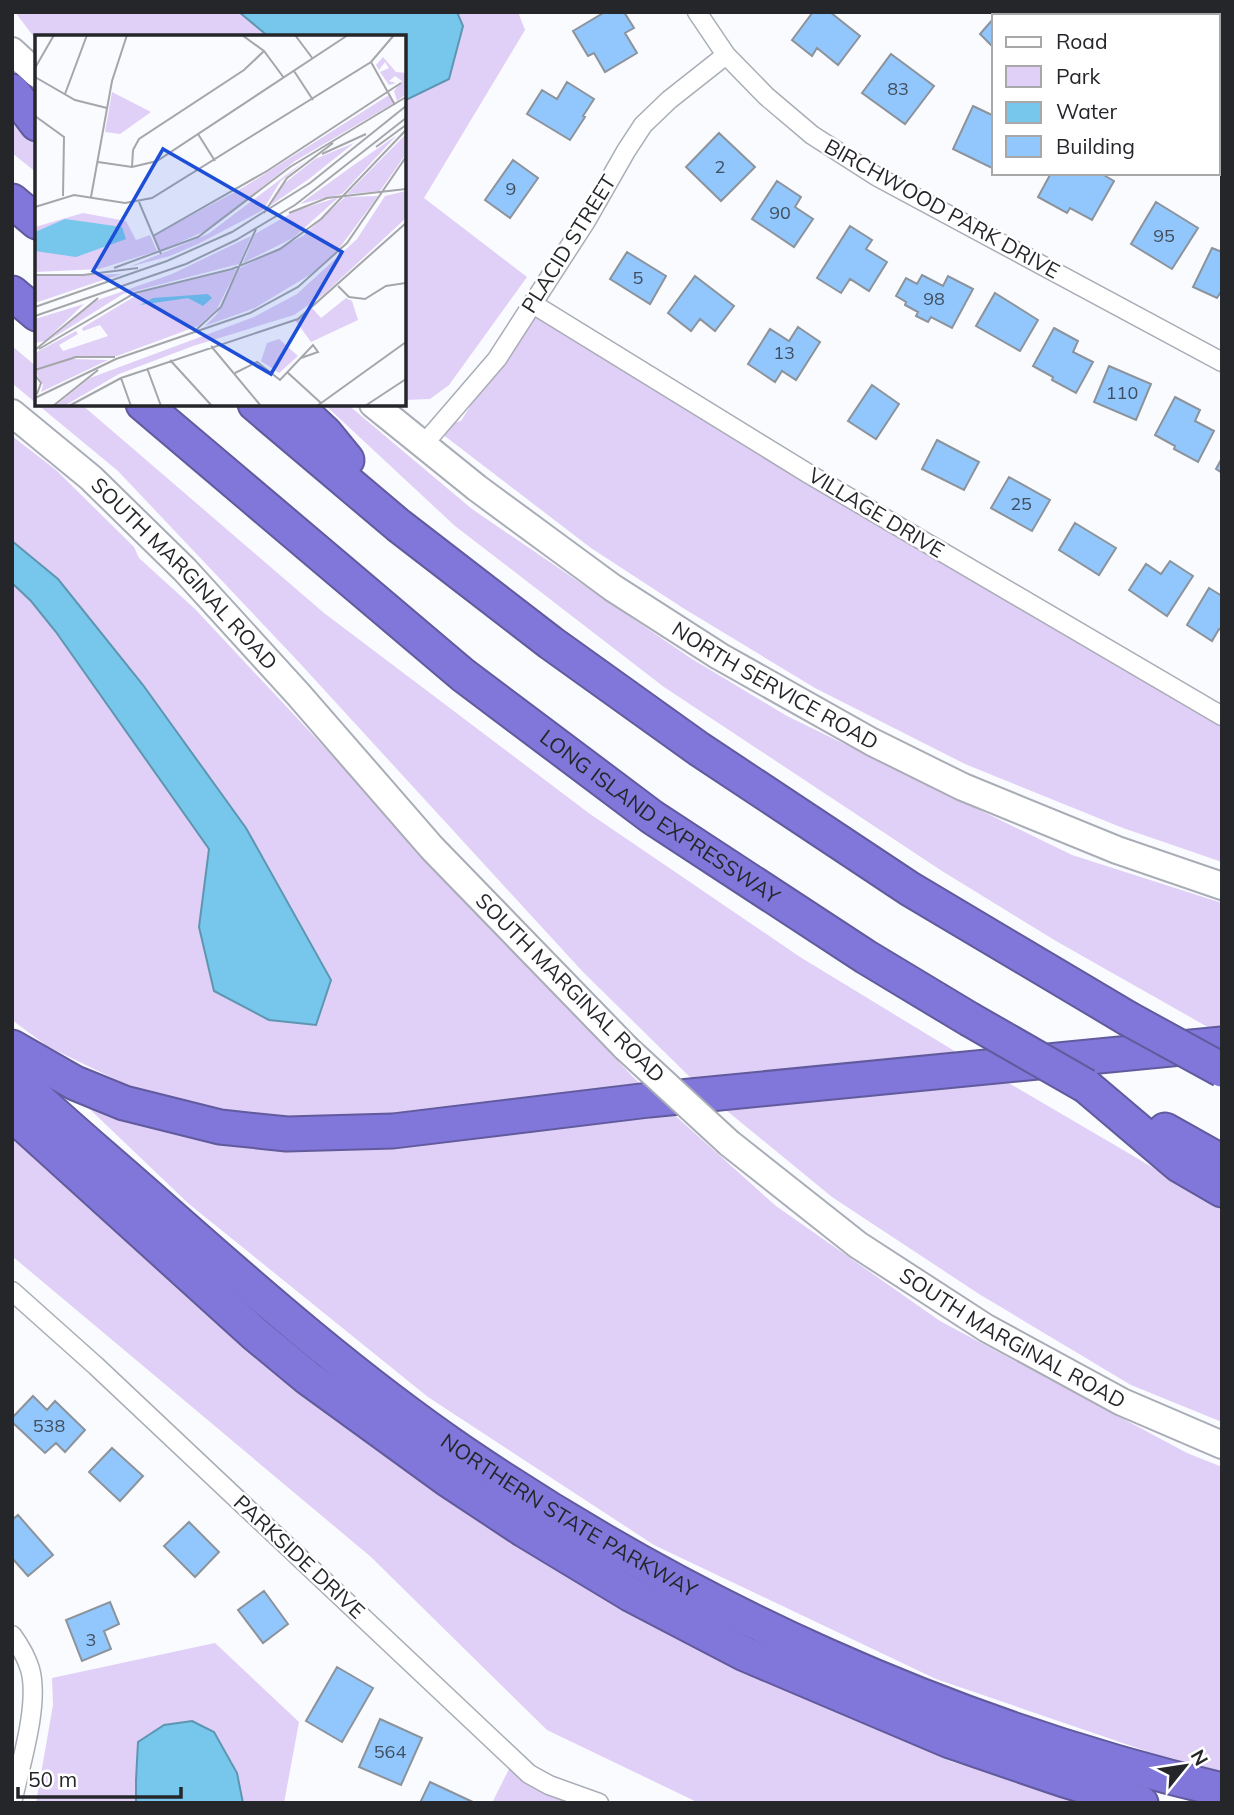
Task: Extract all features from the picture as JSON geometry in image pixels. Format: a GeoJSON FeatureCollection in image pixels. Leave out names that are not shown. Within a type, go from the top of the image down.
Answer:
{"type":"FeatureCollection","features":[{"type":"Feature","properties":{"kind":"highway"},"geometry":{"type":"LineString","coordinates":[[12,91],[35,121]]}},
{"type":"Feature","properties":{"kind":"highway"},"geometry":{"type":"LineString","coordinates":[[12,201],[35,220]]}},
{"type":"Feature","properties":{"kind":"highway"},"geometry":{"type":"LineString","coordinates":[[12,293],[35,312]]}},
{"type":"Feature","properties":{"kind":"highway","name":"LONG ISLAND EXPRESSWAY"},"geometry":{"type":"LineString","coordinates":[[146,406],[463,675],[652,817],[866,957],[1086,1086],[1199,1158],[1222,1190]]}},
{"type":"Feature","properties":{"kind":"highway"},"geometry":{"type":"LineString","coordinates":[[257,406],[398,525],[551,643],[699,749],[910,889],[1127,1018],[1222,1070]]}},
{"type":"Feature","properties":{"kind":"highway"},"geometry":{"type":"LineString","coordinates":[[296,406],[325,433],[398,525]]}},
{"type":"Feature","properties":{"kind":"highway"},"geometry":{"type":"LineString","coordinates":[[12,1047],[75,1083],[124,1103],[220,1127],[287,1135],[393,1131],[649,1100],[1222,1044]]}},
{"type":"Feature","properties":{"kind":"highway","name":"NORTHERN STATE PARKWAY"},"geometry":{"type":"LineString","coordinates":[[12,1075],[263,1298],[365,1382],[461,1451],[566,1519],[653,1570],[752,1620],[903,1689],[1108,1760],[1222,1790]]}},
{"type":"Feature","properties":{"kind":"highway","name":"NORTHERN STATE PARKWAY"},"geometry":{"type":"LineString","coordinates":[[12,1114],[256,1335],[308,1378],[447,1479],[524,1530],[630,1594],[745,1654],[950,1741],[1142,1803]]}},
{"type":"Feature","properties":{"kind":"main road"},"geometry":{"type":"LineString","coordinates":[[12,51],[35,72]]}},
{"type":"Feature","properties":{"kind":"main road","name":"NORTH SERVICE ROAD"},"geometry":{"type":"LineString","coordinates":[[376,406],[477,488],[613,588],[719,656],[872,742],[976,792],[1117,850],[1222,886]]}},
{"type":"Feature","properties":{"kind":"main road","name":"SOUTH MARGINAL ROAD"},"geometry":{"type":"LineString","coordinates":[[12,413],[91,478],[185,570],[298,694],[432,848],[625,1048],[729,1143],[859,1245],[986,1328],[1122,1402],[1222,1446]]}},
{"type":"Feature","properties":{"kind":"street","name":"BIRCHWOOD PARK DRIVE"},"geometry":{"type":"LineString","coordinates":[[697,12],[726,55],[766,96],[812,135],[876,176],[1222,362]]}},
{"type":"Feature","properties":{"kind":"street","name":"PLACID STREET"},"geometry":{"type":"LineString","coordinates":[[423,444],[497,359],[643,125],[669,100],[726,55]]}},
{"type":"Feature","properties":{"kind":"street","name":"VILLAGE DRIVE"},"geometry":{"type":"LineString","coordinates":[[533,304],[809,474],[1222,716]]}},
{"type":"Feature","properties":{"kind":"street","name":"PARKSIDE DRIVE"},"geometry":{"type":"LineString","coordinates":[[12,1292],[96,1366],[529,1774],[550,1785],[599,1803]]}},
{"type":"Feature","properties":{"kind":"street"},"geometry":{"type":"LineString","coordinates":[[12,1635],[24,1652],[31,1671],[33,1707],[12,1803]]}},
{"type":"Feature","properties":{"kind":"green space"},"geometry":{"type":"Polygon","coordinates":[[[15,12],[518,12],[525,30],[424,198],[527,277],[449,385],[430,399],[406,400],[406,35],[35,35],[35,38],[15,12]]]}},
{"type":"Feature","properties":{"kind":"green space"},"geometry":{"type":"Polygon","coordinates":[[[12,108],[35,137],[35,171],[12,153],[12,108]]]}},
{"type":"Feature","properties":{"kind":"green space"},"geometry":{"type":"Polygon","coordinates":[[[533,304],[1222,721],[1222,862],[1123,828],[965,764],[815,688],[683,608],[591,548],[433,427],[461,421],[533,304]]]}},
{"type":"Feature","properties":{"kind":"green space"},"geometry":{"type":"Polygon","coordinates":[[[12,346],[35,365],[35,402],[12,383],[12,346]]]}},
{"type":"Feature","properties":{"kind":"green space"},"geometry":{"type":"Polygon","coordinates":[[[39,406],[83,406],[324,613],[590,814],[800,957],[961,1055],[695,1082],[583,972],[295,658],[118,471],[39,406]]]}},
{"type":"Feature","properties":{"kind":"green space"},"geometry":{"type":"Polygon","coordinates":[[[326,406],[349,406],[472,509],[692,659],[787,716],[1072,855],[1222,903],[1222,1028],[1213,1030],[1056,941],[942,871],[664,687],[455,526],[326,406]]]}},
{"type":"Feature","properties":{"kind":"green space"},"geometry":{"type":"Polygon","coordinates":[[[12,436],[56,470],[134,547],[139,558],[195,609],[646,1089],[360,1122],[253,1118],[141,1092],[47,1046],[12,1020],[12,436]]]}},
{"type":"Feature","properties":{"kind":"green space"},"geometry":{"type":"Polygon","coordinates":[[[995,1075],[1222,1208],[1222,1422],[1131,1385],[979,1294],[832,1197],[721,1106],[995,1075]]]}},
{"type":"Feature","properties":{"kind":"green space"},"geometry":{"type":"Polygon","coordinates":[[[76,1096],[217,1141],[670,1111],[776,1206],[940,1321],[1187,1453],[1222,1467],[1222,1772],[1193,1767],[936,1679],[654,1545],[428,1397],[189,1204],[76,1096]]]}},
{"type":"Feature","properties":{"kind":"green space"},"geometry":{"type":"Polygon","coordinates":[[[12,1135],[217,1319],[354,1433],[536,1557],[717,1656],[952,1762],[1107,1803],[699,1803],[547,1730],[371,1557],[12,1256],[12,1135]]]}},
{"type":"Feature","properties":{"kind":"green space"},"geometry":{"type":"Polygon","coordinates":[[[215,1643],[299,1722],[284,1803],[36,1803],[53,1705],[52,1678],[215,1643]]]}},
{"type":"Feature","properties":{"kind":"green space"},"geometry":{"type":"Polygon","coordinates":[[[514,1759],[599,1803],[492,1803],[514,1759]]]}},
{"type":"Feature","properties":{"kind":"water"},"geometry":{"type":"Polygon","coordinates":[[[239,12],[457,12],[463,26],[449,79],[406,100],[406,35],[267,35],[239,12]]]}},
{"type":"Feature","properties":{"kind":"water"},"geometry":{"type":"Polygon","coordinates":[[[12,541],[58,579],[143,685],[246,828],[331,980],[316,1025],[269,1020],[214,991],[199,927],[209,849],[56,632],[31,601],[12,583],[12,541]]]}},
{"type":"Feature","properties":{"kind":"water"},"geometry":{"type":"Polygon","coordinates":[[[192,1721],[214,1732],[237,1773],[243,1803],[136,1803],[138,1742],[164,1725],[192,1721]]]}},
{"type":"Feature","properties":{"kind":"building"},"geometry":{"type":"Polygon","coordinates":[[[605,12],[624,12],[634,28],[625,33],[637,53],[605,72],[594,53],[588,56],[573,31],[605,12]]]}},
{"type":"Feature","properties":{"kind":"building"},"geometry":{"type":"Polygon","coordinates":[[[813,12],[830,12],[860,36],[838,65],[817,48],[812,56],[792,40],[813,12]]]}},
{"type":"Feature","properties":{"kind":"building"},"geometry":{"type":"Polygon","coordinates":[[[1031,12],[1032,14],[998,14],[1031,12]]]}},
{"type":"Feature","properties":{"kind":"building"},"geometry":{"type":"Polygon","coordinates":[[[992,20],[992,46],[980,34],[992,20]]]}},
{"type":"Feature","properties":{"kind":"building"},"geometry":{"type":"Polygon","coordinates":[[[891,54],[934,86],[905,124],[862,93],[891,54]]]}},
{"type":"Feature","properties":{"kind":"building"},"geometry":{"type":"Polygon","coordinates":[[[567,82],[594,99],[570,140],[527,114],[542,90],[557,99],[567,82]]]}},
{"type":"Feature","properties":{"kind":"building"},"geometry":{"type":"Polygon","coordinates":[[[973,106],[992,115],[992,168],[953,149],[973,106]]]}},
{"type":"Feature","properties":{"kind":"building"},"geometry":{"type":"Polygon","coordinates":[[[719,133],[755,167],[721,201],[686,167],[719,133]]]}},
{"type":"Feature","properties":{"kind":"building"},"geometry":{"type":"Polygon","coordinates":[[[513,160],[538,178],[510,218],[485,200],[513,160]]]}},
{"type":"Feature","properties":{"kind":"building"},"geometry":{"type":"Polygon","coordinates":[[[1050,175],[1104,175],[1114,181],[1092,220],[1070,208],[1067,213],[1038,197],[1050,175]]]}},
{"type":"Feature","properties":{"kind":"building"},"geometry":{"type":"Polygon","coordinates":[[[777,181],[801,197],[795,207],[813,219],[794,247],[752,219],[777,181]]]}},
{"type":"Feature","properties":{"kind":"building"},"geometry":{"type":"Polygon","coordinates":[[[1156,202],[1198,228],[1172,269],[1131,244],[1156,202]]]}},
{"type":"Feature","properties":{"kind":"building"},"geometry":{"type":"Polygon","coordinates":[[[850,226],[872,240],[866,249],[887,262],[869,291],[850,279],[841,293],[817,278],[850,226]]]}},
{"type":"Feature","properties":{"kind":"building"},"geometry":{"type":"Polygon","coordinates":[[[1212,248],[1222,252],[1222,290],[1217,298],[1193,287],[1212,248]]]}},
{"type":"Feature","properties":{"kind":"building"},"geometry":{"type":"Polygon","coordinates":[[[627,252],[666,276],[650,304],[610,279],[627,252]]]}},
{"type":"Feature","properties":{"kind":"building"},"geometry":{"type":"Polygon","coordinates":[[[922,275],[943,286],[948,276],[973,289],[952,328],[931,317],[928,322],[916,316],[918,312],[896,296],[906,278],[917,284],[922,275]]]}},
{"type":"Feature","properties":{"kind":"building"},"geometry":{"type":"Polygon","coordinates":[[[695,276],[734,306],[715,331],[700,319],[691,331],[668,313],[695,276]]]}},
{"type":"Feature","properties":{"kind":"building"},"geometry":{"type":"Polygon","coordinates":[[[995,293],[1038,320],[1020,351],[976,326],[995,293]]]}},
{"type":"Feature","properties":{"kind":"building"},"geometry":{"type":"Polygon","coordinates":[[[798,327],[820,342],[796,380],[782,371],[775,382],[748,364],[770,329],[789,341],[798,327]]]}},
{"type":"Feature","properties":{"kind":"building"},"geometry":{"type":"Polygon","coordinates":[[[1054,328],[1078,341],[1073,352],[1093,362],[1076,393],[1033,366],[1054,328]]]}},
{"type":"Feature","properties":{"kind":"building"},"geometry":{"type":"Polygon","coordinates":[[[1109,366],[1151,384],[1136,420],[1094,402],[1109,366]]]}},
{"type":"Feature","properties":{"kind":"building"},"geometry":{"type":"Polygon","coordinates":[[[872,385],[899,404],[876,439],[848,421],[872,385]]]}},
{"type":"Feature","properties":{"kind":"building"},"geometry":{"type":"Polygon","coordinates":[[[1175,397],[1200,410],[1195,421],[1214,431],[1198,462],[1155,435],[1175,397]]]}},
{"type":"Feature","properties":{"kind":"building"},"geometry":{"type":"Polygon","coordinates":[[[937,440],[979,462],[964,490],[922,469],[937,440]]]}},
{"type":"Feature","properties":{"kind":"building"},"geometry":{"type":"Polygon","coordinates":[[[1222,458],[1222,473],[1216,469],[1222,458]]]}},
{"type":"Feature","properties":{"kind":"building"},"geometry":{"type":"Polygon","coordinates":[[[1009,477],[1050,500],[1032,531],[991,508],[1009,477]]]}},
{"type":"Feature","properties":{"kind":"building"},"geometry":{"type":"Polygon","coordinates":[[[1075,523],[1116,548],[1099,575],[1059,550],[1075,523]]]}},
{"type":"Feature","properties":{"kind":"building"},"geometry":{"type":"Polygon","coordinates":[[[1170,561],[1193,576],[1167,616],[1129,590],[1146,564],[1161,574],[1170,561]]]}},
{"type":"Feature","properties":{"kind":"building"},"geometry":{"type":"Polygon","coordinates":[[[1209,588],[1222,596],[1222,631],[1219,629],[1212,641],[1187,625],[1209,588]]]}},
{"type":"Feature","properties":{"kind":"building"},"geometry":{"type":"Polygon","coordinates":[[[33,1396],[47,1410],[55,1401],[85,1430],[65,1452],[56,1443],[45,1453],[12,1422],[12,1418],[33,1396]]]}},
{"type":"Feature","properties":{"kind":"building"},"geometry":{"type":"Polygon","coordinates":[[[112,1448],[143,1476],[120,1501],[89,1472],[112,1448]]]}},
{"type":"Feature","properties":{"kind":"building"},"geometry":{"type":"Polygon","coordinates":[[[18,1515],[53,1555],[28,1576],[12,1558],[12,1520],[18,1515]]]}},
{"type":"Feature","properties":{"kind":"building"},"geometry":{"type":"Polygon","coordinates":[[[189,1522],[219,1552],[195,1577],[164,1546],[189,1522]]]}},
{"type":"Feature","properties":{"kind":"building"},"geometry":{"type":"Polygon","coordinates":[[[264,1591],[288,1624],[263,1643],[238,1610],[264,1591]]]}},
{"type":"Feature","properties":{"kind":"building"},"geometry":{"type":"Polygon","coordinates":[[[110,1602],[119,1624],[104,1631],[111,1649],[82,1661],[66,1620],[110,1602]]]}},
{"type":"Feature","properties":{"kind":"building"},"geometry":{"type":"Polygon","coordinates":[[[337,1667],[373,1688],[342,1742],[306,1721],[337,1667]]]}},
{"type":"Feature","properties":{"kind":"building"},"geometry":{"type":"Polygon","coordinates":[[[380,1719],[422,1738],[401,1785],[359,1767],[380,1719]]]}},
{"type":"Feature","properties":{"kind":"building"},"geometry":{"type":"Polygon","coordinates":[[[430,1782],[475,1803],[420,1803],[430,1782]]]}}]}
